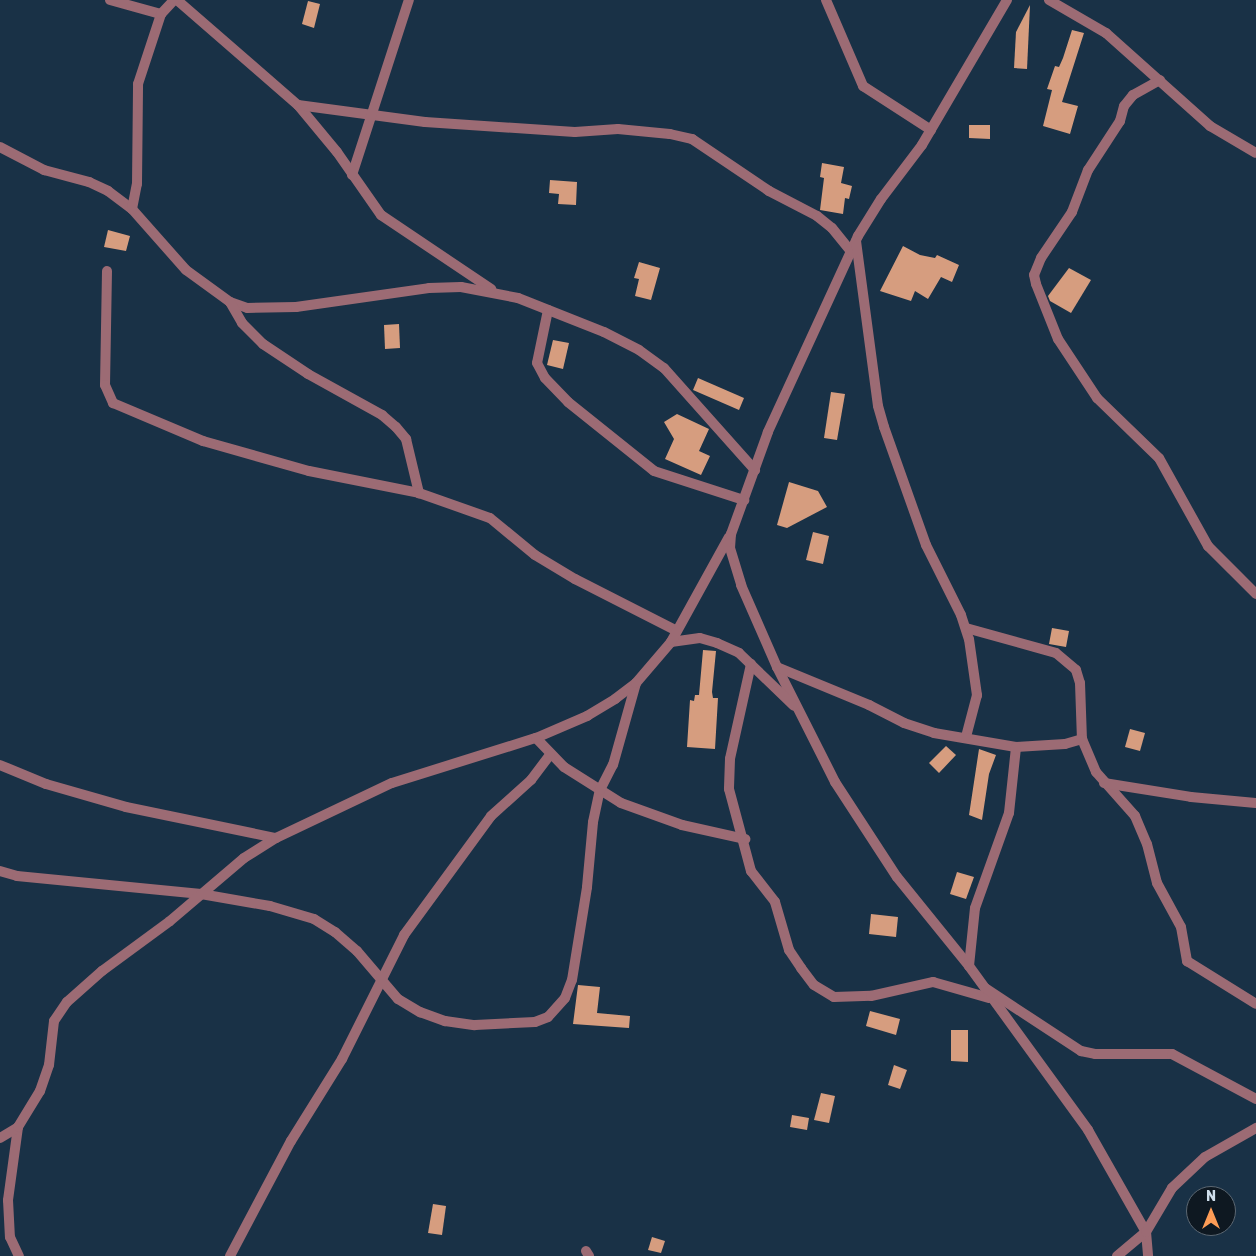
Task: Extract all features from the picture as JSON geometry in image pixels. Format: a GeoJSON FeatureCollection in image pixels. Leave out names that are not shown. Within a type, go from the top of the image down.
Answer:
{"type":"FeatureCollection","features":[{"type":"Feature","properties":{"kind":"street"},"geometry":{"type":"LineString","coordinates":[[110,0],[161,14]]}},
{"type":"Feature","properties":{"kind":"street"},"geometry":{"type":"LineString","coordinates":[[132,209],[136,184],[138,84],[161,14],[175,0],[298,105],[338,152],[381,215],[399,230],[457,265],[493,291]]}},
{"type":"Feature","properties":{"kind":"street"},"geometry":{"type":"LineString","coordinates":[[352,175],[409,0]]}},
{"type":"Feature","properties":{"kind":"street"},"geometry":{"type":"LineString","coordinates":[[826,0],[863,86],[931,130]]}},
{"type":"Feature","properties":{"kind":"street"},"geometry":{"type":"LineString","coordinates":[[19,1256],[10,1237],[8,1200],[18,1127],[40,1091],[49,1065],[54,1021],[67,1002],[244,858],[276,838],[392,783],[536,738],[587,716],[636,683],[671,642],[731,534],[781,401],[852,253],[856,240],[931,130],[1007,0]]}},
{"type":"Feature","properties":{"kind":"street"},"geometry":{"type":"LineString","coordinates":[[1049,0],[1106,33],[1210,126],[1256,153]]}},
{"type":"Feature","properties":{"kind":"street"},"geometry":{"type":"LineString","coordinates":[[1160,80],[1132,95],[1124,106],[1120,121],[1088,170],[1072,212],[1041,258],[1034,275],[1058,339],[1097,398],[1159,458],[1208,546],[1256,594]]}},
{"type":"Feature","properties":{"kind":"street"},"geometry":{"type":"LineString","coordinates":[[298,105],[372,112],[473,126],[575,132],[618,129],[670,134],[692,139],[769,191],[817,216],[832,228],[852,253]]}},
{"type":"Feature","properties":{"kind":"street"},"geometry":{"type":"LineString","coordinates":[[0,147],[44,170],[89,182],[132,209],[186,270],[230,302],[247,308],[265,308],[429,288],[461,286],[493,291],[604,332],[640,350],[664,368],[755,470]]}},
{"type":"Feature","properties":{"kind":"street"},"geometry":{"type":"LineString","coordinates":[[856,240],[882,420],[926,545],[966,628],[974,664],[977,695],[966,737]]}},
{"type":"Feature","properties":{"kind":"street"},"geometry":{"type":"LineString","coordinates":[[107,272],[105,385],[113,403],[203,441],[309,471],[419,493],[490,518],[535,554],[574,579],[677,631]]}},
{"type":"Feature","properties":{"kind":"street"},"geometry":{"type":"LineString","coordinates":[[230,302],[242,323],[264,344],[308,374],[382,415],[396,427],[406,439],[419,493]]}},
{"type":"Feature","properties":{"kind":"street"},"geometry":{"type":"LineString","coordinates":[[548,310],[537,363],[545,378],[568,402],[654,471],[744,500]]}},
{"type":"Feature","properties":{"kind":"street"},"geometry":{"type":"LineString","coordinates":[[731,534],[733,562],[776,667],[855,815],[896,877],[969,966],[989,998],[1088,1130],[1146,1232],[1148,1256]]}},
{"type":"Feature","properties":{"kind":"street"},"geometry":{"type":"LineString","coordinates":[[966,628],[1056,653],[1076,670],[1080,683],[1082,739],[1104,782],[1122,799],[1135,816],[1146,844],[1157,883],[1180,928],[1186,961],[1256,1004]]}},
{"type":"Feature","properties":{"kind":"street"},"geometry":{"type":"LineString","coordinates":[[671,642],[684,638],[717,642],[751,664],[802,714]]}},
{"type":"Feature","properties":{"kind":"street"},"geometry":{"type":"LineString","coordinates":[[751,664],[728,775],[745,839],[751,871],[775,902],[789,950],[814,985],[824,992],[849,999],[933,982],[989,998]]}},
{"type":"Feature","properties":{"kind":"street"},"geometry":{"type":"LineString","coordinates":[[776,667],[869,704],[904,723],[934,733],[1016,747],[1065,744],[1082,739]]}},
{"type":"Feature","properties":{"kind":"street"},"geometry":{"type":"LineString","coordinates":[[0,871],[17,876],[201,894],[270,906],[314,919],[357,951],[398,999],[445,1022],[504,1025],[534,1022],[548,1016],[565,998],[572,980],[600,790],[613,765],[636,683]]}},
{"type":"Feature","properties":{"kind":"street"},"geometry":{"type":"LineString","coordinates":[[536,738],[550,755],[621,803],[646,814],[745,839]]}},
{"type":"Feature","properties":{"kind":"street"},"geometry":{"type":"LineString","coordinates":[[969,966],[975,908],[1009,813],[1016,747]]}},
{"type":"Feature","properties":{"kind":"street"},"geometry":{"type":"LineString","coordinates":[[230,1256],[291,1141],[342,1059],[404,935],[465,849],[491,816],[532,780],[550,755]]}},
{"type":"Feature","properties":{"kind":"street"},"geometry":{"type":"LineString","coordinates":[[0,765],[38,782],[126,807],[276,838]]}},
{"type":"Feature","properties":{"kind":"street"},"geometry":{"type":"LineString","coordinates":[[1104,782],[1191,797],[1256,803]]}},
{"type":"Feature","properties":{"kind":"street"},"geometry":{"type":"LineString","coordinates":[[983,986],[1081,1051],[1095,1054],[1172,1054],[1256,1098]]}},
{"type":"Feature","properties":{"kind":"street"},"geometry":{"type":"LineString","coordinates":[[0,1138],[18,1127]]}},
{"type":"Feature","properties":{"kind":"street"},"geometry":{"type":"LineString","coordinates":[[1117,1256],[1146,1232],[1172,1188],[1206,1157],[1256,1128]]}},
{"type":"Feature","properties":{"kind":"building"},"geometry":{"type":"Polygon","coordinates":[[[308,1],[320,4],[314,28],[302,24],[308,1]]]}},
{"type":"Feature","properties":{"kind":"building"},"geometry":{"type":"Polygon","coordinates":[[[1030,5],[1027,69],[1014,68],[1016,32],[1030,5]]]}},
{"type":"Feature","properties":{"kind":"building"},"geometry":{"type":"Polygon","coordinates":[[[1072,30],[1084,33],[1062,102],[1078,106],[1070,134],[1043,126],[1052,90],[1047,89],[1055,66],[1059,67],[1063,58],[1072,30]]]}},
{"type":"Feature","properties":{"kind":"building"},"geometry":{"type":"Polygon","coordinates":[[[969,125],[990,125],[990,139],[969,138],[969,125]]]}},
{"type":"Feature","properties":{"kind":"building"},"geometry":{"type":"Polygon","coordinates":[[[822,163],[844,167],[841,183],[852,186],[849,199],[845,198],[843,214],[820,210],[824,178],[820,177],[822,163]]]}},
{"type":"Feature","properties":{"kind":"building"},"geometry":{"type":"Polygon","coordinates":[[[550,180],[577,182],[576,205],[558,204],[559,194],[549,193],[550,180]]]}},
{"type":"Feature","properties":{"kind":"building"},"geometry":{"type":"Polygon","coordinates":[[[108,230],[130,236],[126,251],[104,247],[108,230]]]}},
{"type":"Feature","properties":{"kind":"building"},"geometry":{"type":"Polygon","coordinates":[[[903,246],[920,255],[935,258],[937,255],[959,265],[952,282],[941,277],[928,299],[915,291],[911,301],[880,291],[903,246]]]}},
{"type":"Feature","properties":{"kind":"building"},"geometry":{"type":"Polygon","coordinates":[[[639,262],[660,268],[651,300],[635,296],[639,279],[634,278],[639,262]]]}},
{"type":"Feature","properties":{"kind":"building"},"geometry":{"type":"Polygon","coordinates":[[[1069,268],[1091,280],[1071,313],[1050,301],[1048,296],[1069,268]]]}},
{"type":"Feature","properties":{"kind":"building"},"geometry":{"type":"Polygon","coordinates":[[[399,324],[400,348],[385,349],[384,325],[399,324]]]}},
{"type":"Feature","properties":{"kind":"building"},"geometry":{"type":"Polygon","coordinates":[[[553,340],[569,343],[563,369],[547,365],[553,340]]]}},
{"type":"Feature","properties":{"kind":"building"},"geometry":{"type":"Polygon","coordinates":[[[698,378],[744,398],[739,410],[693,390],[698,378]]]}},
{"type":"Feature","properties":{"kind":"building"},"geometry":{"type":"Polygon","coordinates":[[[831,392],[845,394],[837,440],[824,438],[831,392]]]}},
{"type":"Feature","properties":{"kind":"building"},"geometry":{"type":"Polygon","coordinates":[[[677,414],[709,429],[699,451],[710,456],[701,475],[665,459],[674,439],[664,422],[677,414]]]}},
{"type":"Feature","properties":{"kind":"building"},"geometry":{"type":"Polygon","coordinates":[[[789,482],[818,491],[827,507],[787,528],[777,525],[789,482]]]}},
{"type":"Feature","properties":{"kind":"building"},"geometry":{"type":"Polygon","coordinates":[[[813,532],[829,536],[823,564],[806,560],[813,532]]]}},
{"type":"Feature","properties":{"kind":"building"},"geometry":{"type":"Polygon","coordinates":[[[1052,628],[1069,631],[1066,647],[1049,644],[1052,628]]]}},
{"type":"Feature","properties":{"kind":"building"},"geometry":{"type":"Polygon","coordinates":[[[703,650],[716,651],[712,692],[713,698],[718,698],[715,749],[687,747],[690,700],[694,701],[695,695],[699,695],[703,650]]]}},
{"type":"Feature","properties":{"kind":"building"},"geometry":{"type":"Polygon","coordinates":[[[1130,729],[1145,733],[1140,751],[1125,747],[1130,729]]]}},
{"type":"Feature","properties":{"kind":"building"},"geometry":{"type":"Polygon","coordinates":[[[946,746],[956,755],[939,773],[929,763],[946,746]]]}},
{"type":"Feature","properties":{"kind":"building"},"geometry":{"type":"Polygon","coordinates":[[[979,749],[996,755],[989,774],[982,820],[969,815],[979,749]]]}},
{"type":"Feature","properties":{"kind":"building"},"geometry":{"type":"Polygon","coordinates":[[[957,872],[974,877],[966,899],[950,894],[957,872]]]}},
{"type":"Feature","properties":{"kind":"building"},"geometry":{"type":"Polygon","coordinates":[[[871,914],[898,917],[896,937],[869,934],[871,914]]]}},
{"type":"Feature","properties":{"kind":"building"},"geometry":{"type":"Polygon","coordinates":[[[578,985],[600,987],[597,1013],[630,1016],[629,1028],[573,1024],[578,985]]]}},
{"type":"Feature","properties":{"kind":"building"},"geometry":{"type":"Polygon","coordinates":[[[870,1011],[900,1019],[896,1035],[866,1026],[870,1011]]]}},
{"type":"Feature","properties":{"kind":"building"},"geometry":{"type":"Polygon","coordinates":[[[951,1030],[968,1030],[968,1062],[951,1061],[951,1030]]]}},
{"type":"Feature","properties":{"kind":"building"},"geometry":{"type":"Polygon","coordinates":[[[894,1065],[907,1070],[900,1089],[888,1085],[894,1065]]]}},
{"type":"Feature","properties":{"kind":"building"},"geometry":{"type":"Polygon","coordinates":[[[821,1093],[835,1096],[829,1123],[814,1120],[821,1093]]]}},
{"type":"Feature","properties":{"kind":"building"},"geometry":{"type":"Polygon","coordinates":[[[792,1115],[809,1118],[807,1130],[790,1127],[792,1115]]]}},
{"type":"Feature","properties":{"kind":"building"},"geometry":{"type":"Polygon","coordinates":[[[433,1204],[446,1206],[442,1235],[428,1233],[433,1204]]]}},
{"type":"Feature","properties":{"kind":"building"},"geometry":{"type":"Polygon","coordinates":[[[652,1237],[665,1241],[661,1253],[648,1250],[652,1237]]]}}]}
